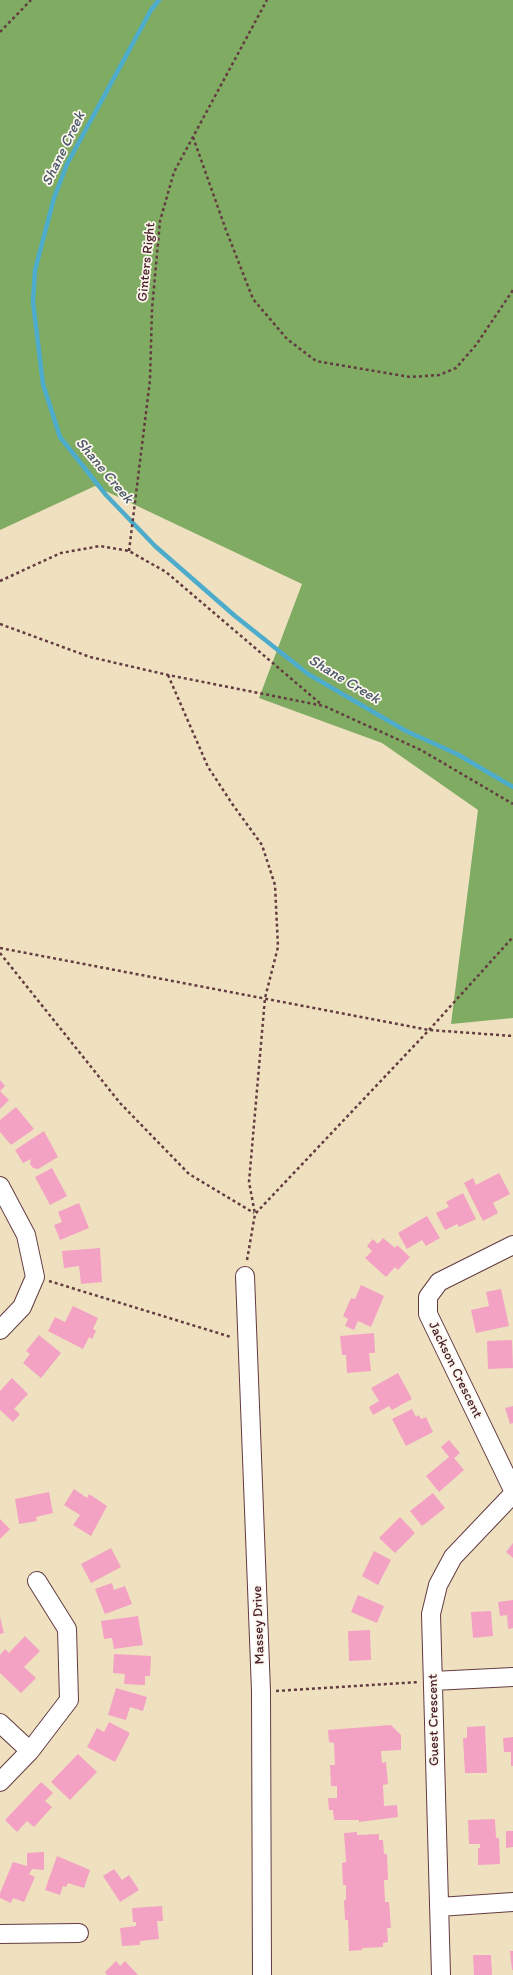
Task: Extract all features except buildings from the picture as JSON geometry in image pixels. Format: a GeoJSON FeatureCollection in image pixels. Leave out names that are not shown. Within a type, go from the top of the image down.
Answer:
{"type":"FeatureCollection","features":[{"type":"Feature","properties":{"kind":"street"},"geometry":{"type":"LineString","coordinates":[[0,1186],[26,1235],[35,1277],[22,1306],[0,1330]]}},
{"type":"Feature","properties":{"kind":"street","name":"Jackson Crescent"},"geometry":{"type":"LineString","coordinates":[[513,1245],[439,1282],[428,1297],[428,1314],[513,1490]]}},
{"type":"Feature","properties":{"kind":"street","name":"Massey Drive"},"geometry":{"type":"LineString","coordinates":[[245,1276],[262,1691],[262,1975]]}},
{"type":"Feature","properties":{"kind":"street","name":"Guest Crescent"},"geometry":{"type":"LineString","coordinates":[[441,1975],[431,1614],[438,1584],[453,1557],[513,1494]]}},
{"type":"Feature","properties":{"kind":"street"},"geometry":{"type":"LineString","coordinates":[[0,1782],[30,1751],[70,1700],[68,1629],[37,1581]]}},
{"type":"Feature","properties":{"kind":"street"},"geometry":{"type":"LineString","coordinates":[[433,1681],[513,1677]]}},
{"type":"Feature","properties":{"kind":"street"},"geometry":{"type":"LineString","coordinates":[[0,1723],[30,1751]]}},
{"type":"Feature","properties":{"kind":"street"},"geometry":{"type":"LineString","coordinates":[[439,1907],[513,1902]]}},
{"type":"Feature","properties":{"kind":"street"},"geometry":{"type":"LineString","coordinates":[[0,1934],[79,1933]]}},
{"type":"Feature","properties":{"kind":"path"},"geometry":{"type":"LineString","coordinates":[[0,32],[31,0]]}},
{"type":"Feature","properties":{"kind":"path","name":"Ginters Right"},"geometry":{"type":"LineString","coordinates":[[129,550],[150,380],[152,309],[160,221],[174,172],[267,0]]}},
{"type":"Feature","properties":{"kind":"path"},"geometry":{"type":"LineString","coordinates":[[193,136],[226,230],[253,299],[287,339],[316,361],[410,377],[439,375],[456,368],[476,345],[513,290]]}},
{"type":"Feature","properties":{"kind":"path"},"geometry":{"type":"LineString","coordinates":[[0,581],[61,553],[100,546],[129,550],[166,572],[324,706]]}},
{"type":"Feature","properties":{"kind":"path"},"geometry":{"type":"LineString","coordinates":[[0,624],[90,656],[168,675],[324,706],[422,750],[513,804]]}},
{"type":"Feature","properties":{"kind":"path"},"geometry":{"type":"LineString","coordinates":[[168,675],[208,767],[262,846],[275,885],[278,947],[265,998],[249,1182],[255,1214],[245,1276]]}},
{"type":"Feature","properties":{"kind":"path"},"geometry":{"type":"LineString","coordinates":[[255,1214],[429,1030],[513,937]]}},
{"type":"Feature","properties":{"kind":"path"},"geometry":{"type":"LineString","coordinates":[[0,948],[429,1030],[513,1036]]}},
{"type":"Feature","properties":{"kind":"path"},"geometry":{"type":"LineString","coordinates":[[0,953],[120,1103],[189,1174],[255,1214]]}},
{"type":"Feature","properties":{"kind":"path"},"geometry":{"type":"LineString","coordinates":[[35,1277],[248,1342]]}},
{"type":"Feature","properties":{"kind":"path"},"geometry":{"type":"LineString","coordinates":[[262,1691],[433,1681]]}},
{"type":"Feature","properties":{"kind":"green space"},"geometry":{"type":"Polygon","coordinates":[[[0,0],[513,0],[513,1018],[451,1024],[478,810],[382,743],[259,698],[302,584],[95,486],[0,530],[0,0]]]}},
{"type":"Feature","properties":{"kind":"waterway","name":"Shane Creek"},"geometry":{"type":"LineString","coordinates":[[159,0],[151,10],[67,164],[54,198],[35,270],[33,302],[43,384],[60,437],[106,495],[155,546],[235,616],[308,674],[406,731],[457,754],[513,787]]}}]}
